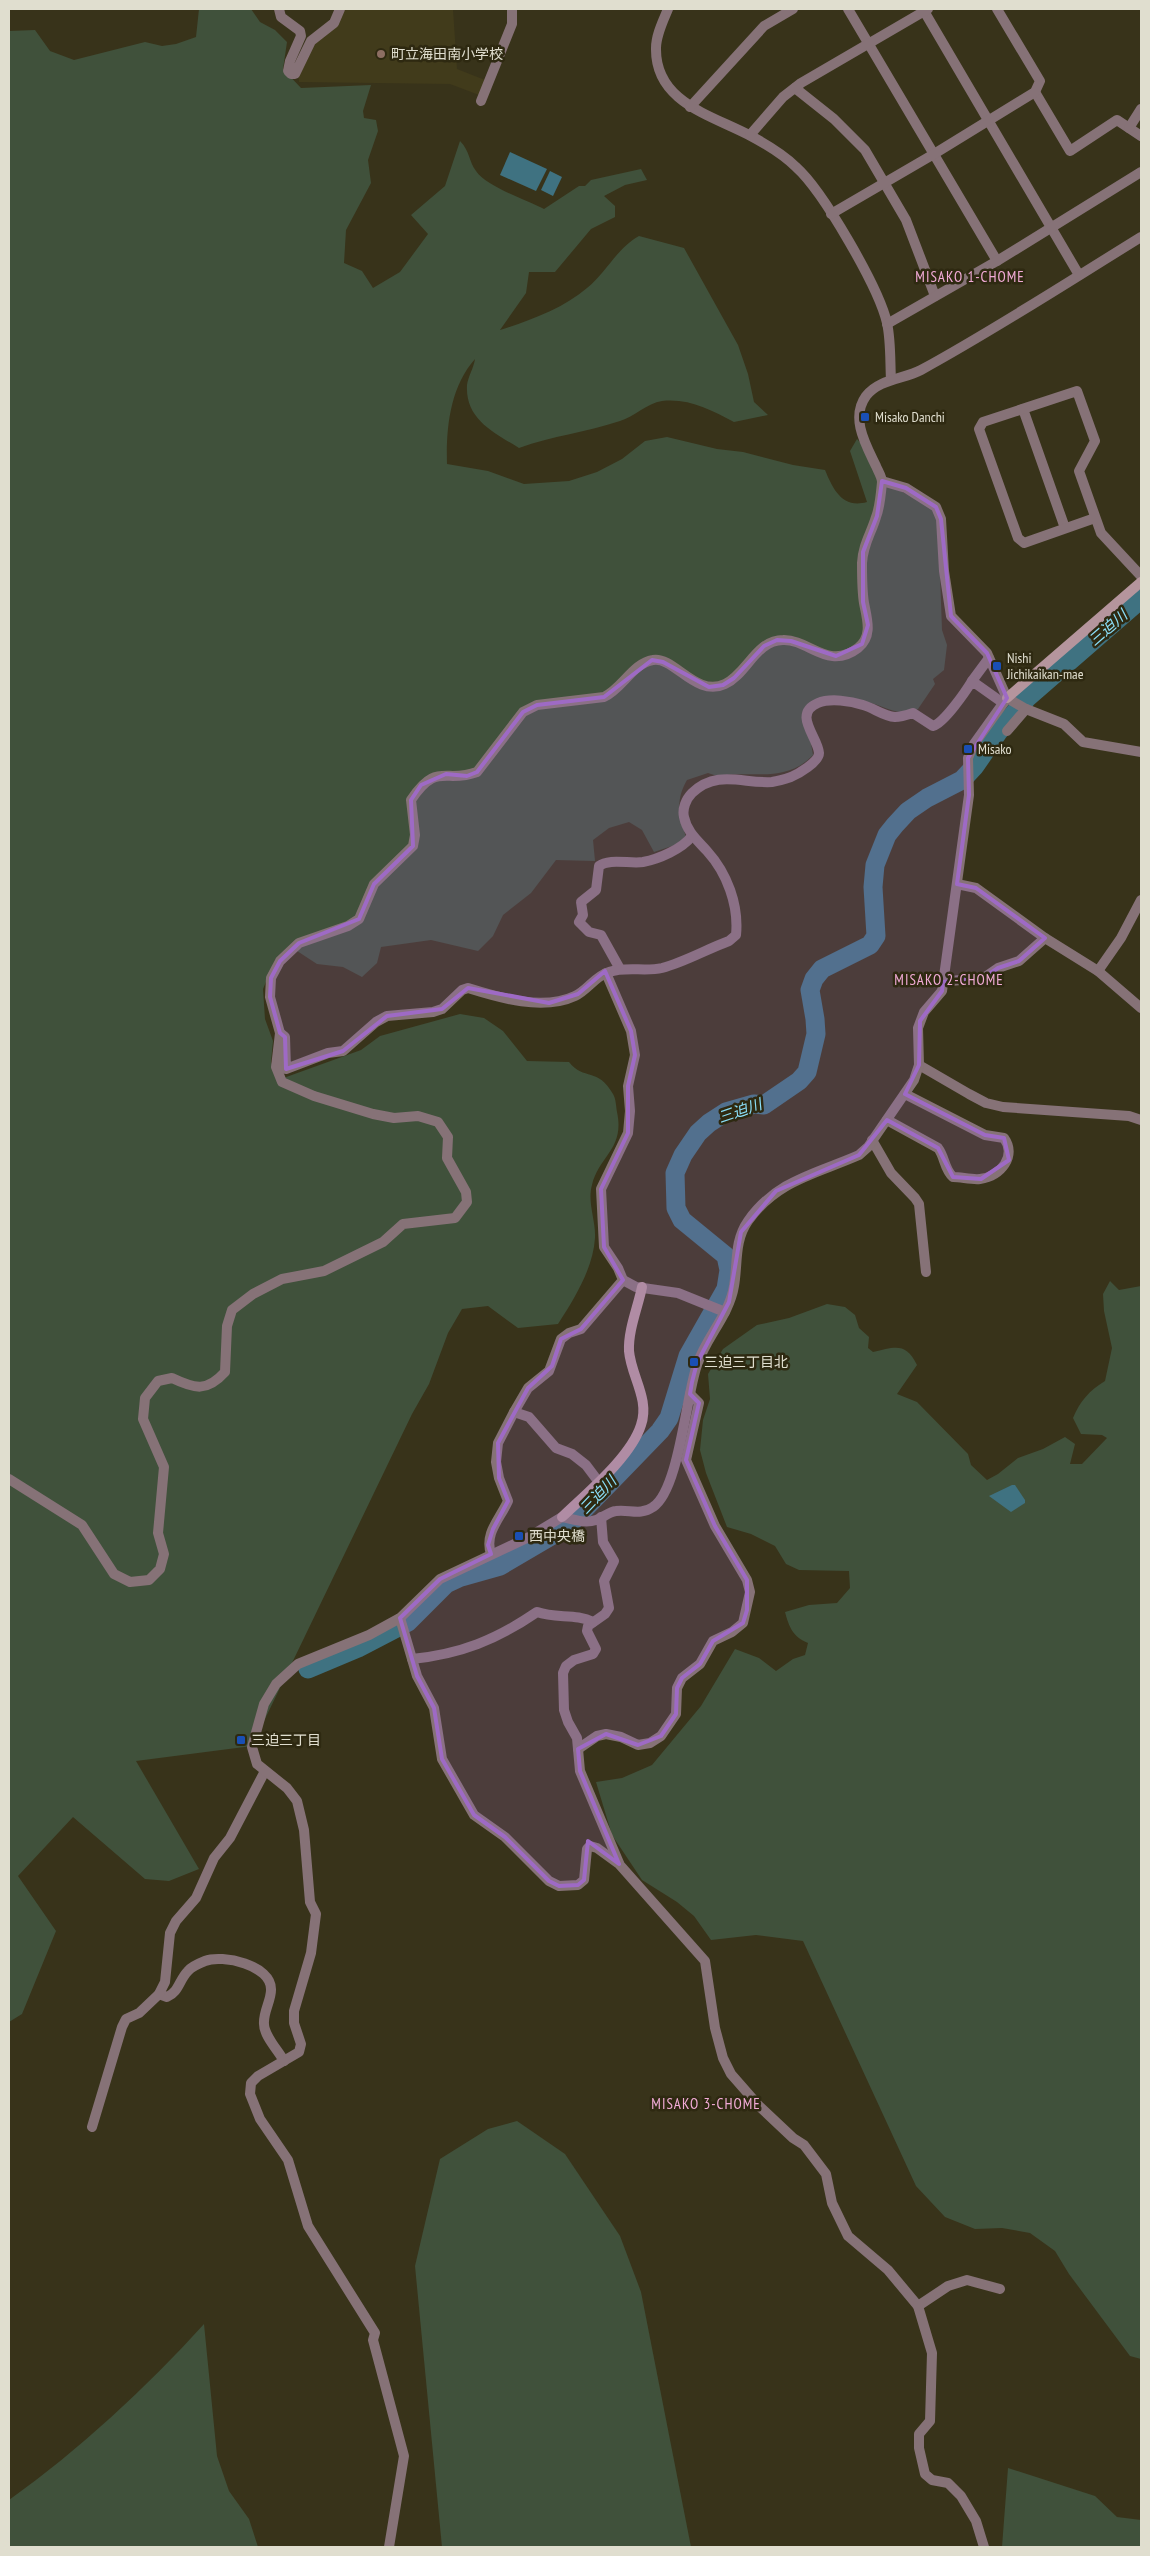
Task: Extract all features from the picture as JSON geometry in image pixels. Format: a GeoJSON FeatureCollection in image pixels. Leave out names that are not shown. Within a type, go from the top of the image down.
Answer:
{"type":"FeatureCollection","features":[{"type":"Feature","properties":{"kind":"street"},"geometry":{"type":"LineString","coordinates":[[279,9],[281,17],[300,32],[301,36],[290,61],[288,71],[291,74],[295,74],[311,41],[334,23],[340,9]]}},
{"type":"Feature","properties":{"kind":"street"},"geometry":{"type":"LineString","coordinates":[[481,101],[512,24],[512,9]]}},
{"type":"Feature","properties":{"kind":"street"},"geometry":{"type":"LineString","coordinates":[[668,9],[659,30],[656,48],[658,66],[667,87],[690,106],[750,135],[796,166],[807,178],[876,289],[887,324],[891,380]]}},
{"type":"Feature","properties":{"kind":"street"},"geometry":{"type":"LineString","coordinates":[[690,106],[764,26],[793,9]]}},
{"type":"Feature","properties":{"kind":"street"},"geometry":{"type":"LineString","coordinates":[[848,9],[997,260]]}},
{"type":"Feature","properties":{"kind":"street"},"geometry":{"type":"LineString","coordinates":[[831,214],[1035,92],[1040,81],[997,9]]}},
{"type":"Feature","properties":{"kind":"street"},"geometry":{"type":"LineString","coordinates":[[750,135],[795,88],[926,10],[988,121],[1079,275]]}},
{"type":"Feature","properties":{"kind":"street"},"geometry":{"type":"LineString","coordinates":[[795,88],[834,119],[865,150],[906,220],[935,296]]}},
{"type":"Feature","properties":{"kind":"street"},"geometry":{"type":"LineString","coordinates":[[1035,92],[1070,151],[1117,120],[1141,136]]}},
{"type":"Feature","properties":{"kind":"street"},"geometry":{"type":"LineString","coordinates":[[1129,128],[1141,109]]}},
{"type":"Feature","properties":{"kind":"street"},"geometry":{"type":"LineString","coordinates":[[887,324],[997,260],[1141,172]]}},
{"type":"Feature","properties":{"kind":"street"},"geometry":{"type":"LineString","coordinates":[[9,1479],[82,1525],[114,1574],[130,1582],[149,1580],[160,1569],[164,1554],[158,1533],[164,1467],[143,1419],[145,1398],[158,1381],[172,1378],[192,1387],[214,1384],[225,1372],[227,1326],[232,1310],[253,1294],[282,1279],[324,1271],[383,1242],[403,1224],[455,1218],[463,1210],[467,1202],[466,1192],[447,1158],[448,1137],[443,1126],[433,1118],[418,1116],[394,1118],[374,1114],[288,1086],[282,1082],[276,1067],[280,1033],[270,997],[270,978],[280,961],[300,943],[348,926],[359,919],[374,884],[413,846],[415,835],[411,800],[421,785],[434,777],[446,774],[467,776],[477,772],[522,712],[537,705],[604,697],[612,693],[642,665],[652,660],[663,662],[692,680],[709,687],[723,686],[734,678],[764,646],[777,640],[792,641],[812,650],[836,656],[850,653],[862,644],[866,639],[868,625],[863,602],[863,552],[866,538],[877,516],[882,480],[860,427],[861,405],[871,390],[891,380],[905,378],[919,371],[1141,237]]}},
{"type":"Feature","properties":{"kind":"street"},"geometry":{"type":"LineString","coordinates":[[1095,518],[1024,542],[1018,538],[979,429],[983,422],[1078,391],[1095,441],[1079,471],[1095,518],[1101,533],[1141,576]]}},
{"type":"Feature","properties":{"kind":"street"},"geometry":{"type":"LineString","coordinates":[[1023,409],[1065,528]]}},
{"type":"Feature","properties":{"kind":"street"},"geometry":{"type":"LineString","coordinates":[[882,480],[906,488],[936,507],[942,519],[944,571],[951,616],[987,652],[1007,701]]}},
{"type":"Feature","properties":{"kind":"street"},"geometry":{"type":"LineString","coordinates":[[567,1518],[584,1522],[619,1510],[642,1512],[653,1507],[664,1497],[682,1433],[697,1363],[719,1309],[734,1286],[741,1232],[762,1204],[785,1185],[859,1155],[887,1120],[914,1080],[919,1065],[918,1028],[924,1012],[942,991],[969,795],[968,758],[974,744],[1007,701],[1141,582]]}},
{"type":"Feature","properties":{"kind":"street"},"geometry":{"type":"LineString","coordinates":[[280,1033],[285,1037],[286,1069],[328,1053],[343,1051],[376,1022],[387,1016],[433,1012],[442,1009],[462,990],[468,988],[520,1000],[549,1003],[565,1000],[578,994],[600,975],[620,969],[660,968],[729,941],[736,934],[738,922],[734,901],[719,867],[692,836],[683,815],[686,803],[699,788],[712,782],[727,779],[772,782],[799,772],[817,758],[819,752],[806,722],[808,712],[817,704],[835,701],[858,704],[894,717],[913,713],[934,726],[943,720],[966,693],[972,681],[989,658]]}},
{"type":"Feature","properties":{"kind":"street"},"geometry":{"type":"LineString","coordinates":[[972,681],[1007,701],[1064,724],[1082,742],[1141,752]]}},
{"type":"Feature","properties":{"kind":"street"},"geometry":{"type":"LineString","coordinates":[[1007,731],[1026,709]]}},
{"type":"Feature","properties":{"kind":"street"},"geometry":{"type":"LineString","coordinates":[[620,969],[601,935],[589,932],[579,922],[583,915],[581,902],[596,890],[599,866],[605,863],[644,862],[678,848],[692,836]]}},
{"type":"Feature","properties":{"kind":"street"},"geometry":{"type":"LineString","coordinates":[[957,884],[976,888],[1045,938],[1098,971],[1141,1008]]}},
{"type":"Feature","properties":{"kind":"street"},"geometry":{"type":"LineString","coordinates":[[1098,971],[1121,938],[1141,900]]}},
{"type":"Feature","properties":{"kind":"street"},"geometry":{"type":"LineString","coordinates":[[943,982],[985,977],[998,968],[1019,961],[1045,938]]}},
{"type":"Feature","properties":{"kind":"street"},"geometry":{"type":"LineString","coordinates":[[606,973],[631,1031],[635,1055],[628,1086],[630,1111],[628,1133],[601,1189],[604,1247],[618,1268],[623,1280],[642,1287],[678,1293],[719,1309]]}},
{"type":"Feature","properties":{"kind":"street"},"geometry":{"type":"LineString","coordinates":[[919,1065],[986,1103],[1129,1116],[1141,1120]]}},
{"type":"Feature","properties":{"kind":"street"},"geometry":{"type":"LineString","coordinates":[[887,1120],[938,1148],[943,1154],[948,1173],[953,1177],[982,1179],[1004,1167],[1009,1160],[1008,1143],[1004,1138],[985,1134],[904,1094]]}},
{"type":"Feature","properties":{"kind":"street"},"geometry":{"type":"LineString","coordinates":[[872,1140],[892,1173],[916,1198],[926,1272]]}},
{"type":"Feature","properties":{"kind":"street"},"geometry":{"type":"LineString","coordinates":[[491,1554],[488,1545],[493,1529],[508,1501],[498,1470],[498,1443],[528,1388],[549,1371],[561,1339],[569,1333],[581,1329],[623,1280]]}},
{"type":"Feature","properties":{"kind":"street"},"geometry":{"type":"LineString","coordinates":[[642,1287],[629,1349],[644,1405],[642,1424],[635,1440],[625,1454],[598,1481],[567,1518],[440,1579],[404,1612],[402,1623],[417,1676],[434,1708],[442,1759],[474,1815],[505,1837],[548,1882],[559,1886],[578,1885],[584,1880],[587,1849],[590,1846],[597,1848],[619,1864],[705,1961],[723,2058],[732,2074],[759,2106],[793,2138],[804,2145],[826,2174],[832,2203],[848,2236],[888,2270],[918,2306],[932,2353],[930,2421],[919,2434],[919,2448],[925,2474],[932,2480],[948,2483],[961,2496],[976,2521],[984,2547]]}},
{"type":"Feature","properties":{"kind":"street"},"geometry":{"type":"LineString","coordinates":[[578,1749],[597,1736],[606,1734],[621,1737],[638,1745],[650,1744],[661,1736],[676,1714],[677,1688],[682,1678],[700,1664],[713,1641],[732,1632],[743,1623],[750,1592],[747,1580],[715,1526],[686,1460],[698,1403],[690,1394]]}},
{"type":"Feature","properties":{"kind":"street"},"geometry":{"type":"LineString","coordinates":[[514,1412],[529,1417],[556,1448],[572,1454],[586,1465],[598,1481]]}},
{"type":"Feature","properties":{"kind":"street"},"geometry":{"type":"LineString","coordinates":[[601,1517],[603,1542],[614,1561],[604,1581],[609,1608],[605,1614],[593,1622],[587,1631],[596,1649],[593,1654],[574,1660],[566,1666],[563,1673],[564,1710],[577,1738],[580,1771],[619,1864]]}},
{"type":"Feature","properties":{"kind":"street"},"geometry":{"type":"LineString","coordinates":[[412,1658],[442,1656],[479,1645],[510,1630],[537,1612],[550,1617],[584,1617],[593,1622]]}},
{"type":"Feature","properties":{"kind":"street"},"geometry":{"type":"LineString","coordinates":[[389,2547],[404,2456],[373,2340],[375,2333],[308,2226],[288,2160],[260,2119],[250,2094],[251,2083],[258,2076],[299,2052],[301,2044],[294,2023],[294,2011],[311,1954],[316,1914],[310,1902],[304,1830],[297,1801],[287,1788],[256,1764],[252,1747],[264,1704],[276,1684],[298,1664],[402,1623]]}},
{"type":"Feature","properties":{"kind":"street"},"geometry":{"type":"LineString","coordinates":[[92,2126],[122,2027],[126,2020],[139,2013],[158,1994],[165,1982],[170,1932],[176,1921],[196,1898],[214,1858],[230,1838],[265,1771]]}},
{"type":"Feature","properties":{"kind":"street"},"geometry":{"type":"LineString","coordinates":[[158,1994],[167,1997],[174,1994],[188,1970],[207,1960],[227,1959],[256,1968],[267,1977],[272,1988],[264,2024],[267,2033],[284,2061]]}},
{"type":"Feature","properties":{"kind":"street"},"geometry":{"type":"LineString","coordinates":[[918,2306],[948,2286],[967,2280],[1000,2289]]}},
{"type":"Feature","properties":{"kind":"highlighted area"},"geometry":{"type":"Polygon","coordinates":[[[882,481],[906,488],[936,507],[941,519],[951,616],[987,653],[1007,698],[968,758],[969,795],[957,884],[976,888],[1045,938],[1019,961],[998,968],[985,977],[943,982],[942,991],[920,1021],[919,1065],[905,1094],[985,1135],[1004,1138],[1009,1160],[981,1179],[953,1177],[938,1148],[887,1120],[859,1155],[776,1191],[741,1232],[729,1302],[697,1363],[692,1382],[690,1394],[699,1403],[686,1460],[715,1526],[747,1580],[747,1610],[743,1623],[713,1641],[700,1664],[682,1678],[677,1688],[676,1714],[661,1736],[638,1745],[606,1734],[578,1749],[580,1771],[619,1864],[588,1841],[584,1880],[578,1885],[559,1886],[549,1881],[505,1837],[474,1815],[442,1759],[434,1708],[417,1676],[400,1618],[440,1579],[491,1554],[488,1545],[493,1529],[508,1501],[499,1478],[498,1443],[528,1388],[552,1366],[561,1339],[581,1329],[623,1280],[604,1247],[601,1189],[628,1133],[628,1086],[635,1055],[631,1031],[605,971],[578,994],[549,1003],[468,988],[442,1009],[387,1016],[343,1051],[286,1069],[285,1037],[280,1033],[270,997],[271,978],[280,961],[299,943],[359,919],[374,884],[413,846],[411,800],[421,785],[446,774],[467,776],[477,772],[523,712],[537,705],[604,697],[652,660],[663,662],[709,687],[723,685],[734,678],[764,646],[777,640],[791,641],[836,656],[862,644],[868,625],[863,602],[863,552],[877,516],[882,481]]]}},
{"type":"Feature","properties":{"kind":"shaded area","name":"町立海田南小学校"},"geometry":{"type":"Polygon","coordinates":[[[344,9],[453,9],[457,69],[485,80],[479,95],[450,84],[299,82],[298,73],[311,47],[344,9]]]}},
{"type":"Feature","properties":{"kind":"green space"},"geometry":{"type":"Polygon","coordinates":[[[199,9],[251,9],[260,22],[275,30],[287,42],[283,69],[301,88],[371,85],[363,111],[364,118],[376,120],[378,131],[368,160],[371,183],[346,230],[344,263],[362,271],[373,288],[400,272],[428,234],[411,215],[445,186],[460,141],[466,149],[474,168],[481,177],[498,188],[544,209],[579,186],[585,186],[591,180],[641,169],[647,180],[625,185],[604,196],[615,206],[615,217],[591,229],[555,272],[529,272],[526,293],[500,330],[546,313],[568,302],[594,282],[624,247],[639,236],[684,248],[738,345],[748,374],[754,402],[768,415],[734,422],[691,403],[662,401],[651,404],[620,421],[519,448],[491,431],[471,408],[467,385],[475,359],[460,382],[451,408],[447,436],[447,464],[488,471],[524,484],[569,481],[597,472],[622,459],[645,441],[667,437],[717,449],[743,452],[793,465],[825,470],[831,484],[840,496],[851,503],[858,503],[867,502],[850,451],[857,439],[863,445],[880,481],[929,505],[938,519],[942,630],[947,645],[944,670],[933,679],[935,684],[918,709],[902,712],[860,701],[840,702],[805,708],[813,755],[802,764],[780,773],[717,776],[708,773],[687,780],[681,795],[679,808],[686,837],[675,845],[654,852],[642,830],[629,822],[609,828],[593,840],[595,861],[556,860],[531,893],[503,915],[493,936],[478,951],[431,940],[381,947],[377,963],[362,977],[343,967],[317,964],[291,947],[275,960],[263,989],[265,1019],[273,1041],[271,1062],[278,1080],[361,1050],[380,1036],[460,1014],[484,1018],[503,1031],[527,1061],[569,1062],[580,1071],[602,1080],[614,1096],[619,1125],[614,1144],[595,1175],[592,1185],[590,1198],[595,1238],[591,1261],[582,1283],[558,1324],[518,1328],[488,1306],[462,1309],[448,1333],[429,1384],[412,1414],[252,1746],[136,1761],[199,1869],[169,1881],[145,1879],[73,1817],[18,1876],[56,1931],[22,2014],[9,2022],[9,31],[35,30],[50,51],[74,60],[145,42],[162,46],[176,44],[196,37],[199,9]]]}},
{"type":"Feature","properties":{"kind":"green space"},"geometry":{"type":"Polygon","coordinates":[[[1110,1281],[1119,1290],[1141,1286],[1141,2359],[1130,2356],[1069,2274],[1055,2251],[1030,2233],[1002,2228],[975,2229],[945,2217],[916,2186],[803,1941],[756,1935],[711,1940],[694,1916],[677,1902],[642,1880],[612,1835],[596,1782],[622,1778],[652,1765],[701,1706],[735,1649],[759,1658],[776,1671],[793,1659],[805,1655],[808,1643],[792,1631],[785,1612],[809,1605],[837,1603],[850,1588],[849,1571],[799,1570],[786,1564],[775,1546],[751,1534],[727,1527],[706,1473],[700,1450],[703,1420],[710,1399],[708,1374],[723,1349],[757,1325],[789,1318],[827,1304],[845,1307],[855,1315],[859,1328],[869,1337],[868,1348],[873,1352],[899,1348],[909,1353],[917,1365],[897,1394],[917,1402],[968,1454],[971,1465],[987,1480],[1018,1458],[1043,1449],[1065,1437],[1075,1444],[1070,1464],[1082,1464],[1107,1438],[1102,1435],[1081,1434],[1073,1418],[1086,1397],[1105,1381],[1112,1348],[1104,1311],[1103,1294],[1110,1281]]]}},
{"type":"Feature","properties":{"kind":"green space"},"geometry":{"type":"Polygon","coordinates":[[[517,2121],[565,2154],[620,2236],[641,2292],[691,2547],[442,2547],[415,2266],[440,2159],[488,2129],[517,2121]]]}},
{"type":"Feature","properties":{"kind":"green space"},"geometry":{"type":"Polygon","coordinates":[[[204,2324],[217,2456],[229,2491],[249,2519],[258,2547],[9,2547],[9,2500],[61,2460],[111,2417],[159,2372],[204,2324]]]}},
{"type":"Feature","properties":{"kind":"green space"},"geometry":{"type":"Polygon","coordinates":[[[1008,2468],[1095,2496],[1117,2517],[1141,2520],[1141,2547],[1002,2547],[1008,2468]]]}},
{"type":"Feature","properties":{"kind":"water"},"geometry":{"type":"Polygon","coordinates":[[[510,152],[547,169],[536,191],[500,175],[510,152]]]}},
{"type":"Feature","properties":{"kind":"water"},"geometry":{"type":"Polygon","coordinates":[[[550,171],[562,177],[553,196],[541,190],[550,171]]]}},
{"type":"Feature","properties":{"kind":"water"},"geometry":{"type":"Polygon","coordinates":[[[1015,1485],[1025,1503],[1011,1512],[989,1496],[1015,1485]]]}},
{"type":"Feature","properties":{"kind":"waterway","name":"三迫川"},"geometry":{"type":"LineString","coordinates":[[308,1669],[358,1648],[408,1622],[446,1584],[461,1577],[500,1566],[568,1526],[660,1431],[669,1418],[688,1356],[726,1289],[729,1270],[726,1256],[682,1220],[676,1208],[675,1173],[683,1155],[698,1133],[709,1123],[726,1112],[754,1104],[764,1105],[799,1081],[807,1072],[816,1034],[810,990],[814,979],[822,969],[870,945],[876,936],[873,887],[875,865],[887,835],[895,825],[908,811],[927,798],[962,780],[1027,698],[1141,599]]}},
{"type":"Feature","properties":{"kind":"place","name":"町立海田南小学校"},"geometry":{"type":"Point","coordinates":[381,54]}},
{"type":"Feature","properties":{"kind":"place","name":"Misako Danchi"},"geometry":{"type":"Point","coordinates":[865,417]}},
{"type":"Feature","properties":{"kind":"place","name":"Nishi Jichikaikan-mae"},"geometry":{"type":"Point","coordinates":[997,666]}},
{"type":"Feature","properties":{"kind":"place","name":"Misako"},"geometry":{"type":"Point","coordinates":[968,749]}},
{"type":"Feature","properties":{"kind":"place","name":"三迫三丁目北"},"geometry":{"type":"Point","coordinates":[694,1362]}},
{"type":"Feature","properties":{"kind":"place","name":"西中央橋"},"geometry":{"type":"Point","coordinates":[519,1536]}},
{"type":"Feature","properties":{"kind":"place","name":"三迫三丁目"},"geometry":{"type":"Point","coordinates":[241,1740]}},
{"type":"Feature","properties":{"kind":"district","name":"MISAKO 1-CHOME"},"geometry":{"type":"Point","coordinates":[970,277]}},
{"type":"Feature","properties":{"kind":"district","name":"MISAKO 2-CHOME"},"geometry":{"type":"Point","coordinates":[949,980]}},
{"type":"Feature","properties":{"kind":"district","name":"MISAKO 3-CHOME"},"geometry":{"type":"Point","coordinates":[706,2104]}}]}
